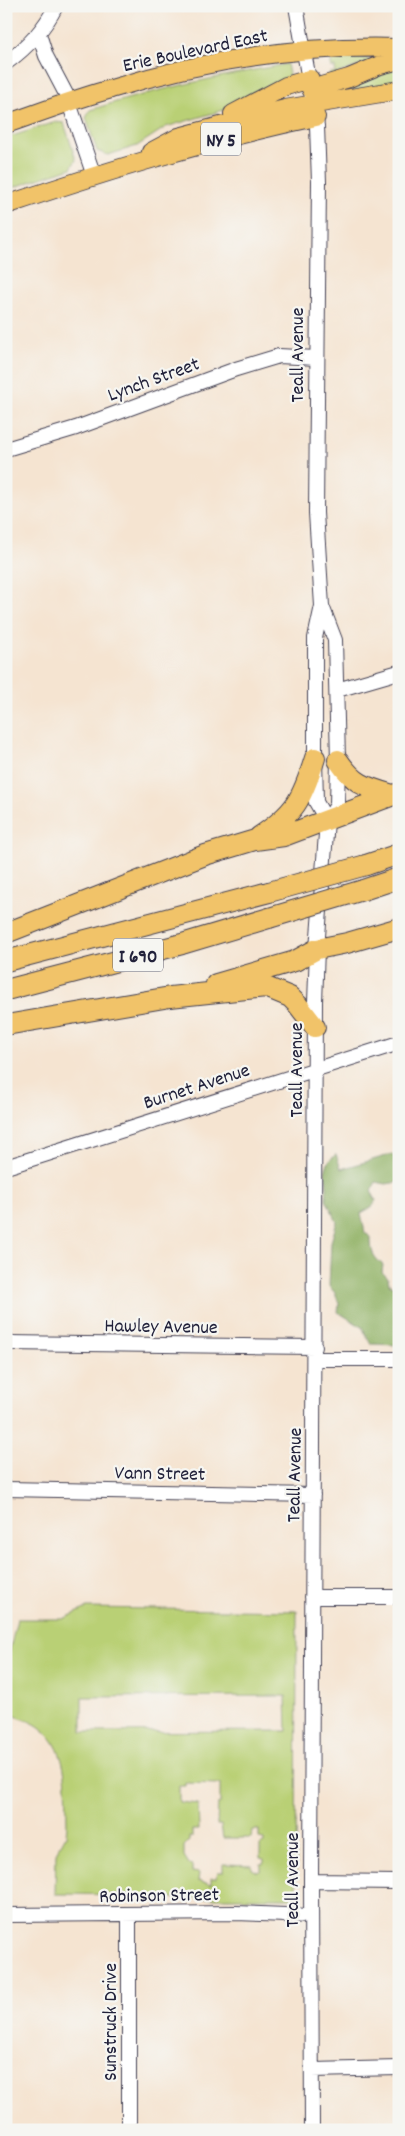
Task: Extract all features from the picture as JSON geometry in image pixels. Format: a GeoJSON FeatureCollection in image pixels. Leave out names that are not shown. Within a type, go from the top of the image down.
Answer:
{"type":"FeatureCollection","features":[{"type":"Feature","properties":{"kind":"highway"},"geometry":{"type":"LineString","coordinates":[[255,840],[281,822],[294,809],[307,783],[315,758]]}},
{"type":"Feature","properties":{"kind":"highway"},"geometry":{"type":"LineString","coordinates":[[338,760],[346,772],[361,785],[396,794]]}},
{"type":"Feature","properties":{"kind":"highway"},"geometry":{"type":"LineString","coordinates":[[6,933],[205,855],[255,840],[284,836],[396,794]]}},
{"type":"Feature","properties":{"kind":"highway","name":"I 690"},"geometry":{"type":"LineString","coordinates":[[6,961],[269,892],[399,854]]}},
{"type":"Feature","properties":{"kind":"highway","name":"I 690"},"geometry":{"type":"LineString","coordinates":[[6,990],[182,944],[399,878]]}},
{"type":"Feature","properties":{"kind":"highway"},"geometry":{"type":"LineString","coordinates":[[170,997],[295,961],[317,949],[399,928]]}},
{"type":"Feature","properties":{"kind":"highway"},"geometry":{"type":"LineString","coordinates":[[6,1026],[170,997],[266,987],[290,997],[315,1027]]}},
{"type":"Feature","properties":{"kind":"main road","name":"Erie Boulevard East"},"geometry":{"type":"LineString","coordinates":[[6,124],[118,86],[197,66],[251,56],[305,50],[399,48]]}},
{"type":"Feature","properties":{"kind":"main road"},"geometry":{"type":"LineString","coordinates":[[179,137],[245,109],[286,86],[312,97],[349,78],[380,65],[399,60]]}},
{"type":"Feature","properties":{"kind":"main road","name":"NY 5"},"geometry":{"type":"LineString","coordinates":[[128,164],[179,137],[285,109],[312,97],[399,90]]}},
{"type":"Feature","properties":{"kind":"main road","name":"NY 5"},"geometry":{"type":"LineString","coordinates":[[6,205],[128,164],[228,137],[312,97]]}},
{"type":"Feature","properties":{"kind":"street"},"geometry":{"type":"LineString","coordinates":[[6,63],[47,25],[56,6]]}},
{"type":"Feature","properties":{"kind":"street","name":"Teall Avenue"},"geometry":{"type":"LineString","coordinates":[[296,6],[312,97],[319,182],[316,513],[322,606],[315,638],[315,758],[316,802],[327,821]]}},
{"type":"Feature","properties":{"kind":"street"},"geometry":{"type":"LineString","coordinates":[[39,34],[46,56],[69,102],[94,176]]}},
{"type":"Feature","properties":{"kind":"street","name":"Lynch Street"},"geometry":{"type":"LineString","coordinates":[[7,448],[76,428],[236,369],[279,356],[316,358]]}},
{"type":"Feature","properties":{"kind":"street","name":"Teall Avenue"},"geometry":{"type":"LineString","coordinates":[[312,2130],[311,1882],[315,1353],[315,1027],[317,949],[327,821],[337,805],[338,760],[335,640],[322,606]]}},
{"type":"Feature","properties":{"kind":"street"},"geometry":{"type":"LineString","coordinates":[[336,690],[399,672]]}},
{"type":"Feature","properties":{"kind":"street","name":"Burnet Avenue"},"geometry":{"type":"LineString","coordinates":[[6,1167],[399,1042]]}},
{"type":"Feature","properties":{"kind":"street","name":"Hawley Avenue"},"geometry":{"type":"LineString","coordinates":[[6,1343],[315,1353],[399,1359]]}},
{"type":"Feature","properties":{"kind":"street","name":"Vann Street"},"geometry":{"type":"LineString","coordinates":[[6,1489],[313,1494]]}},
{"type":"Feature","properties":{"kind":"street"},"geometry":{"type":"LineString","coordinates":[[312,1597],[399,1597]]}},
{"type":"Feature","properties":{"kind":"street"},"geometry":{"type":"LineString","coordinates":[[311,1882],[399,1882]]}},
{"type":"Feature","properties":{"kind":"street","name":"Robinson Street"},"geometry":{"type":"LineString","coordinates":[[6,1915],[236,1913],[311,1916]]}},
{"type":"Feature","properties":{"kind":"street","name":"Sunstruck Drive"},"geometry":{"type":"LineString","coordinates":[[129,1914],[129,2130]]}},
{"type":"Feature","properties":{"kind":"street"},"geometry":{"type":"LineString","coordinates":[[312,2070],[399,2068]]}},
{"type":"Feature","properties":{"kind":"green space"},"geometry":{"type":"Polygon","coordinates":[[[367,58],[370,62],[330,76],[330,73],[335,72],[335,67],[331,67],[331,60],[367,58]]]}},
{"type":"Feature","properties":{"kind":"green space"},"geometry":{"type":"Polygon","coordinates":[[[287,64],[288,81],[244,104],[166,127],[137,146],[108,155],[97,151],[86,118],[90,110],[188,84],[287,64]]]}},
{"type":"Feature","properties":{"kind":"green space"},"geometry":{"type":"Polygon","coordinates":[[[399,66],[399,83],[332,94],[331,85],[399,66]]]}},
{"type":"Feature","properties":{"kind":"green space"},"geometry":{"type":"Polygon","coordinates":[[[56,122],[64,123],[76,160],[71,168],[6,190],[6,138],[56,122]]]}},
{"type":"Feature","properties":{"kind":"green space"},"geometry":{"type":"Polygon","coordinates":[[[336,1154],[341,1169],[393,1154],[399,1172],[399,1182],[386,1184],[376,1182],[371,1191],[376,1200],[372,1207],[361,1213],[365,1233],[371,1237],[373,1253],[376,1259],[383,1265],[382,1272],[388,1278],[389,1284],[399,1289],[399,1347],[396,1345],[371,1344],[362,1327],[338,1312],[339,1304],[335,1293],[329,1286],[331,1242],[337,1222],[326,1199],[325,1172],[328,1162],[336,1154]]]}},
{"type":"Feature","properties":{"kind":"green space"},"geometry":{"type":"Polygon","coordinates":[[[87,1608],[297,1611],[296,1898],[146,1898],[145,1895],[55,1894],[56,1853],[66,1835],[67,1825],[65,1773],[58,1749],[51,1738],[30,1721],[6,1713],[6,1667],[17,1619],[63,1619],[87,1608]],[[286,1696],[82,1697],[82,1732],[287,1731],[286,1696]],[[185,1783],[185,1786],[179,1786],[179,1802],[198,1804],[199,1830],[192,1830],[192,1837],[189,1837],[189,1841],[184,1846],[184,1857],[189,1865],[192,1866],[192,1872],[199,1873],[198,1881],[211,1884],[211,1878],[216,1878],[218,1872],[223,1872],[223,1864],[252,1865],[252,1869],[258,1872],[261,1870],[261,1864],[264,1864],[264,1859],[260,1858],[260,1845],[264,1843],[264,1839],[259,1838],[259,1830],[252,1830],[251,1838],[223,1838],[221,1825],[217,1825],[220,1784],[185,1783]]]}}]}
